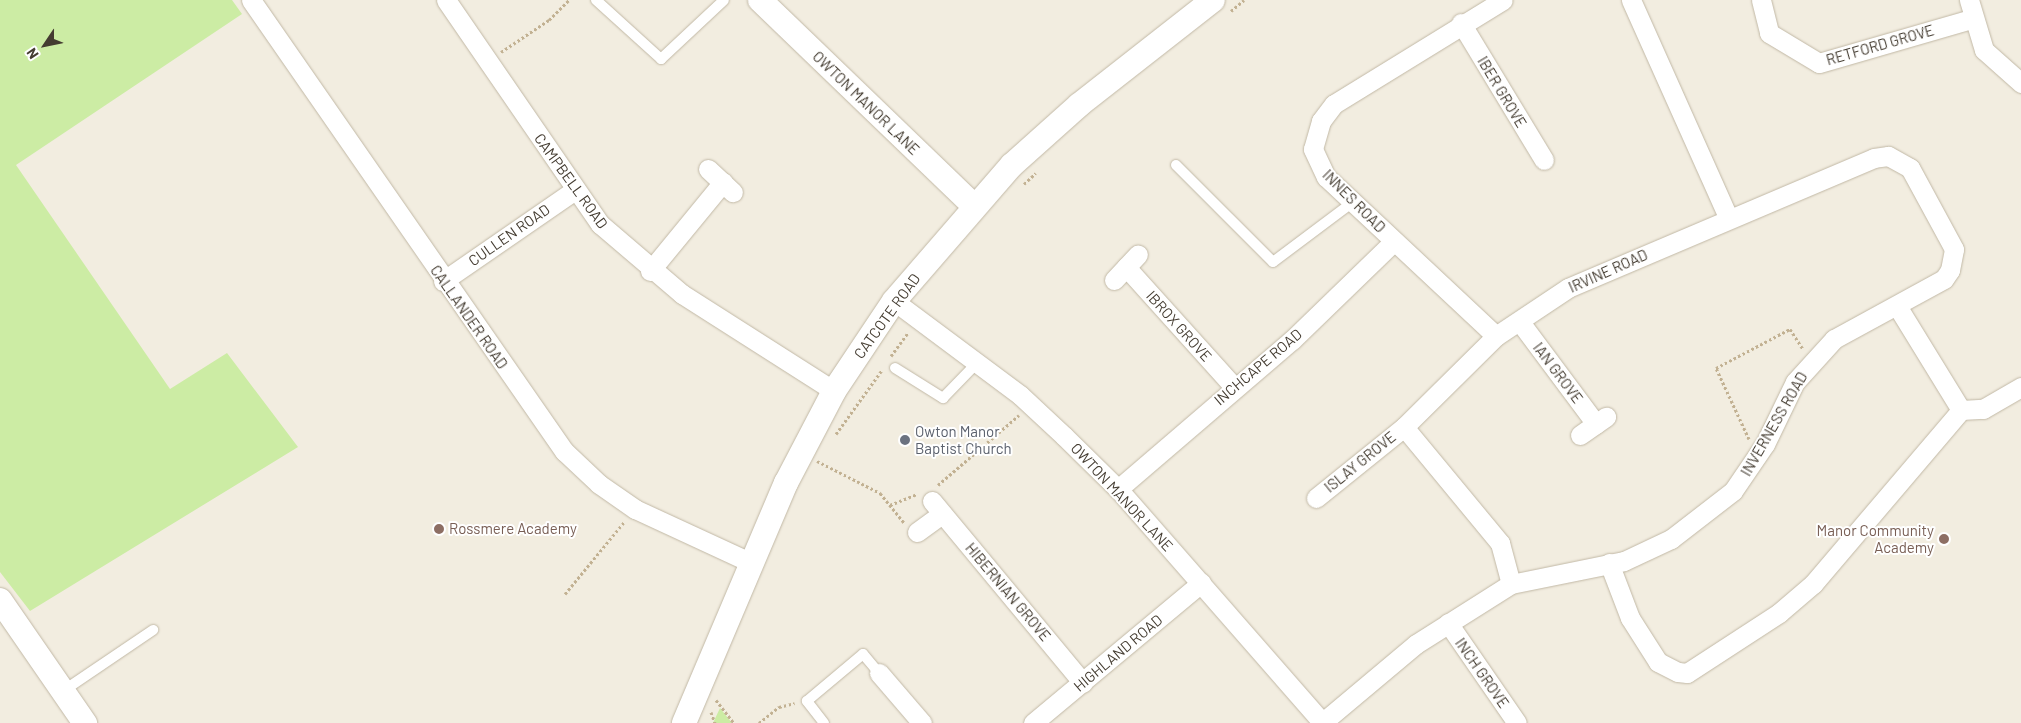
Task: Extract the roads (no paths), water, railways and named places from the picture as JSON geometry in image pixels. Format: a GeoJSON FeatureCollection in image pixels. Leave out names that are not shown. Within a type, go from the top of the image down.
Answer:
{"type":"FeatureCollection","features":[{"type":"Feature","properties":{"kind":"street","name":"CALLANDER ROAD"},"geometry":{"type":"LineString","coordinates":[[251,0],[444,281],[564,451],[599,484],[635,509],[752,563]]}},
{"type":"Feature","properties":{"kind":"street","name":"CAMPBELL ROAD"},"geometry":{"type":"LineString","coordinates":[[446,0],[600,224],[650,271],[834,391]]}},
{"type":"Feature","properties":{"kind":"street","name":"OWTON MANOR LANE"},"geometry":{"type":"LineString","coordinates":[[760,0],[973,205]]}},
{"type":"Feature","properties":{"kind":"street","name":"CATCOTE ROAD"},"geometry":{"type":"LineString","coordinates":[[684,723],[786,483],[834,391],[894,301],[973,205],[1080,105],[1213,0]]}},
{"type":"Feature","properties":{"kind":"street","name":"INNES ROAD"},"geometry":{"type":"LineString","coordinates":[[1496,336],[1353,202],[1317,164],[1313,150],[1321,121],[1334,104],[1461,24],[1503,0]]}},
{"type":"Feature","properties":{"kind":"street"},"geometry":{"type":"LineString","coordinates":[[1631,0],[1728,217]]}},
{"type":"Feature","properties":{"kind":"street","name":"RETFORD GROVE"},"geometry":{"type":"LineString","coordinates":[[1761,0],[1769,33],[1820,62],[1970,9]]}},
{"type":"Feature","properties":{"kind":"street"},"geometry":{"type":"LineString","coordinates":[[1970,9],[1984,50],[2021,83]]}},
{"type":"Feature","properties":{"kind":"street","name":"IBER GROVE"},"geometry":{"type":"LineString","coordinates":[[1461,24],[1544,160]]}},
{"type":"Feature","properties":{"kind":"street","name":"IRVINE ROAD"},"geometry":{"type":"LineString","coordinates":[[1404,427],[1496,336],[1520,322],[1568,288],[1728,217],[1888,156],[1910,168],[1954,248],[1954,259],[1944,279]]}},
{"type":"Feature","properties":{"kind":"street"},"geometry":{"type":"LineString","coordinates":[[650,271],[728,187],[708,169]]}},
{"type":"Feature","properties":{"kind":"street","name":"CULLEN ROAD"},"geometry":{"type":"LineString","coordinates":[[444,281],[575,190]]}},
{"type":"Feature","properties":{"kind":"street","name":"INCHCAPE ROAD"},"geometry":{"type":"LineString","coordinates":[[1118,490],[1233,386],[1292,340],[1394,241]]}},
{"type":"Feature","properties":{"kind":"street","name":"IBROX GROVE"},"geometry":{"type":"LineString","coordinates":[[1126,267],[1233,386]]}},
{"type":"Feature","properties":{"kind":"street","name":"INVERNESS ROAD"},"geometry":{"type":"LineString","coordinates":[[1323,723],[1416,644],[1511,584],[1609,563],[1671,539],[1702,518],[1733,490],[1758,455],[1795,382],[1834,339],[1944,279]]}},
{"type":"Feature","properties":{"kind":"street","name":"OWTON MANOR LANE"},"geometry":{"type":"LineString","coordinates":[[894,301],[1030,405],[1118,490],[1201,582],[1323,723]]}},
{"type":"Feature","properties":{"kind":"street"},"geometry":{"type":"LineString","coordinates":[[1897,306],[1961,410]]}},
{"type":"Feature","properties":{"kind":"street","name":"IAN GROVE"},"geometry":{"type":"LineString","coordinates":[[1520,322],[1602,420],[1580,435]]}},
{"type":"Feature","properties":{"kind":"street"},"geometry":{"type":"LineString","coordinates":[[1609,563],[1622,602],[1658,662],[1688,673],[1779,613],[1812,584],[1961,410],[1983,408],[2021,388]]}},
{"type":"Feature","properties":{"kind":"street"},"geometry":{"type":"LineString","coordinates":[[1404,427],[1500,543],[1511,584]]}},
{"type":"Feature","properties":{"kind":"street","name":"ISLAY GROVE"},"geometry":{"type":"LineString","coordinates":[[1316,498],[1404,427]]}},
{"type":"Feature","properties":{"kind":"street","name":"HIBERNIAN GROVE"},"geometry":{"type":"LineString","coordinates":[[912,529],[934,498],[1084,683]]}},
{"type":"Feature","properties":{"kind":"street","name":"HIGHLAND ROAD"},"geometry":{"type":"LineString","coordinates":[[1033,723],[1084,683],[1201,582]]}},
{"type":"Feature","properties":{"kind":"street"},"geometry":{"type":"LineString","coordinates":[[0,600],[85,723]]}},
{"type":"Feature","properties":{"kind":"street","name":"INCH GROVE"},"geometry":{"type":"LineString","coordinates":[[1448,623],[1517,723]]}},
{"type":"Feature","properties":{"kind":"street"},"geometry":{"type":"LineString","coordinates":[[879,673],[922,723]]}},
{"type":"Feature","properties":{"kind":"lane"},"geometry":{"type":"LineString","coordinates":[[596,0],[662,59],[724,0]]}},
{"type":"Feature","properties":{"kind":"lane"},"geometry":{"type":"LineString","coordinates":[[1176,165],[1273,262],[1353,202]]}},
{"type":"Feature","properties":{"kind":"lane"},"geometry":{"type":"LineString","coordinates":[[895,368],[943,398],[976,364]]}},
{"type":"Feature","properties":{"kind":"lane"},"geometry":{"type":"LineString","coordinates":[[63,691],[153,630]]}},
{"type":"Feature","properties":{"kind":"lane"},"geometry":{"type":"LineString","coordinates":[[824,723],[807,701],[863,654],[879,673]]}},
{"type":"Feature","properties":{"kind":"place","name":"Owton Manor Baptist Church"},"geometry":{"type":"Point","coordinates":[905,440]}},
{"type":"Feature","properties":{"kind":"place","name":"Rossmere Academy"},"geometry":{"type":"Point","coordinates":[439,529]}},
{"type":"Feature","properties":{"kind":"place","name":"Manor Community Academy"},"geometry":{"type":"Point","coordinates":[1944,539]}}]}
